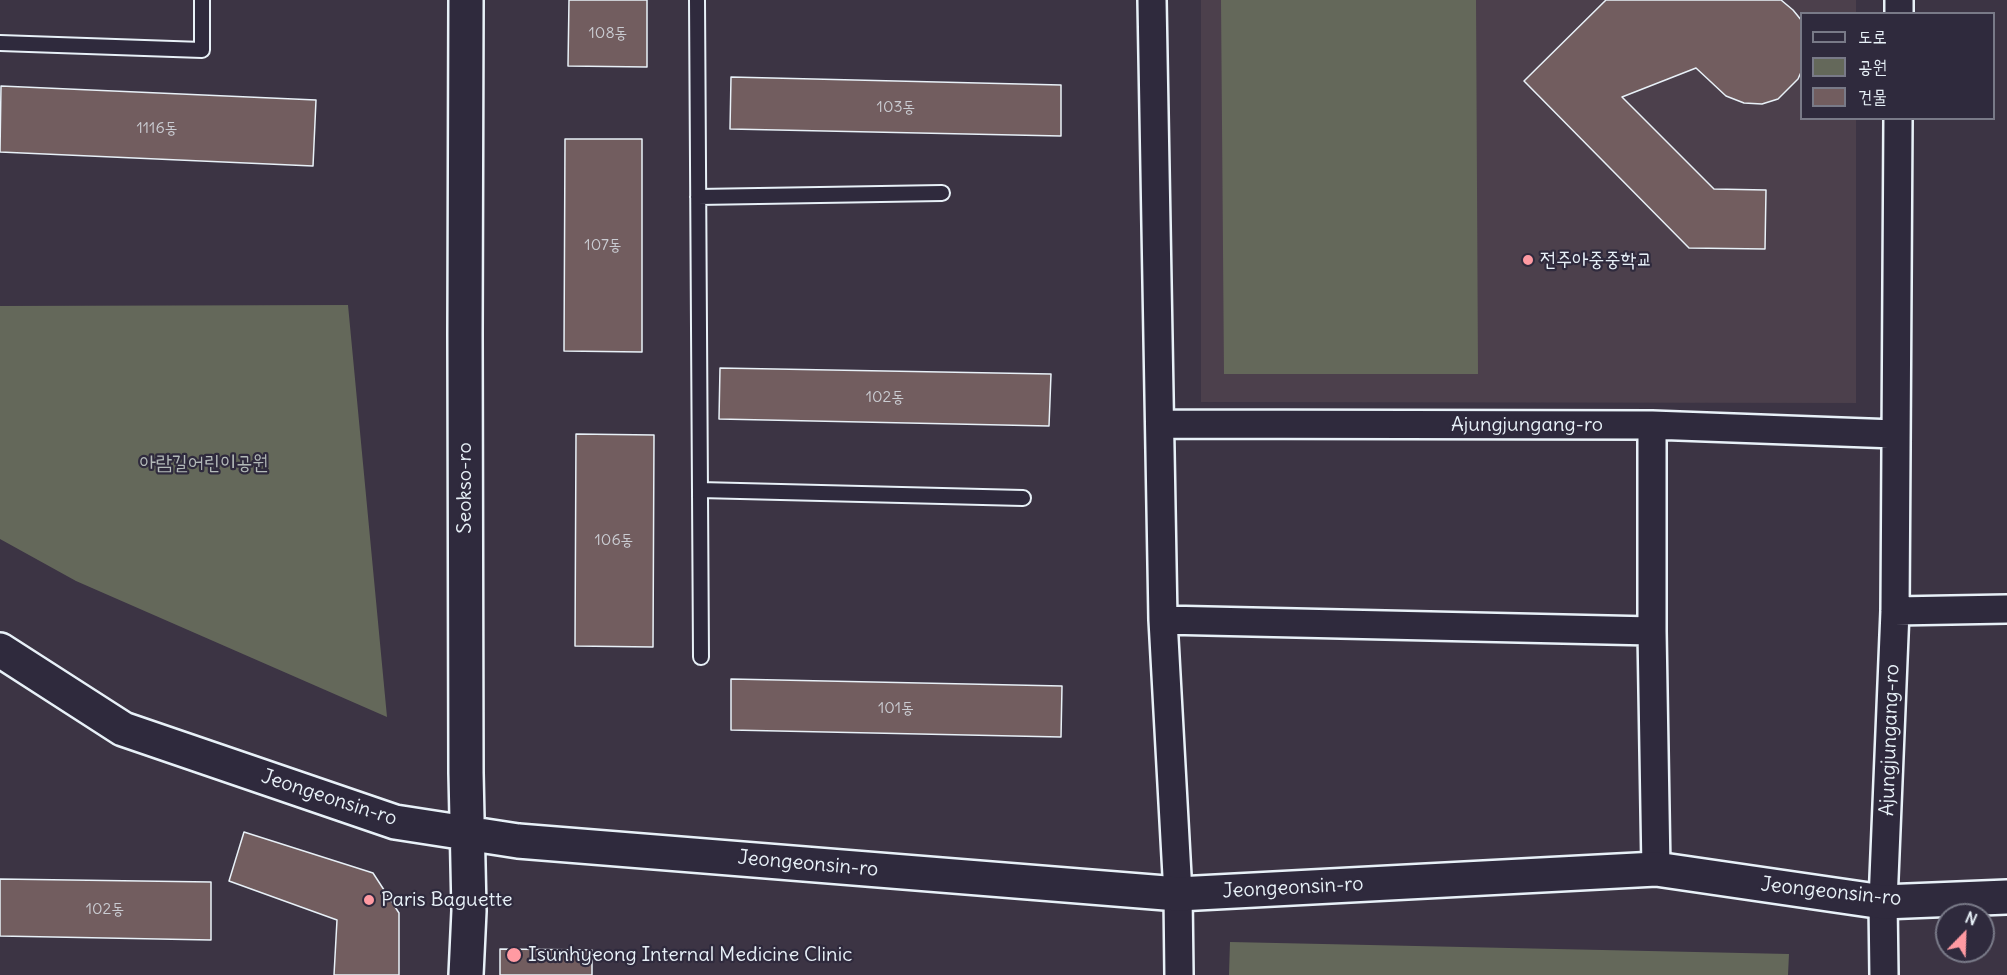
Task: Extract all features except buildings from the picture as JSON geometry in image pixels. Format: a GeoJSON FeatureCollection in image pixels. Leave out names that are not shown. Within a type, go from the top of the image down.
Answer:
{"type":"FeatureCollection","features":[{"type":"Feature","properties":{"kind":"street","name":"Seokso-ro"},"geometry":{"type":"LineString","coordinates":[[466,0],[465,358],[469,911],[466,975]]}},
{"type":"Feature","properties":{"kind":"street"},"geometry":{"type":"LineString","coordinates":[[1152,0],[1163,621],[1179,894],[1179,975]]}},
{"type":"Feature","properties":{"kind":"street","name":"Ajungjungang-ro"},"geometry":{"type":"LineString","coordinates":[[1884,975],[1883,902],[1895,611],[1898,120]]}},
{"type":"Feature","properties":{"kind":"street","name":"Ajungjungang-ro"},"geometry":{"type":"LineString","coordinates":[[1160,424],[1652,425],[1895,434]]}},
{"type":"Feature","properties":{"kind":"street"},"geometry":{"type":"LineString","coordinates":[[1652,425],[1652,631],[1656,869]]}},
{"type":"Feature","properties":{"kind":"street"},"geometry":{"type":"LineString","coordinates":[[1895,611],[2007,609]]}},
{"type":"Feature","properties":{"kind":"street"},"geometry":{"type":"LineString","coordinates":[[1163,621],[1652,631]]}},
{"type":"Feature","properties":{"kind":"street","name":"Jeongeonsin-ro"},"geometry":{"type":"LineString","coordinates":[[0,650],[123,729],[395,822],[518,841],[1179,894],[1656,869],[1883,902],[2007,897]]}},
{"type":"Feature","properties":{"kind":"lane"},"geometry":{"type":"LineString","coordinates":[[0,43],[201,50],[202,0]]}},
{"type":"Feature","properties":{"kind":"lane"},"geometry":{"type":"LineString","coordinates":[[697,0],[701,657]]}},
{"type":"Feature","properties":{"kind":"lane"},"geometry":{"type":"LineString","coordinates":[[698,197],[942,193]]}},
{"type":"Feature","properties":{"kind":"lane"},"geometry":{"type":"LineString","coordinates":[[700,490],[1023,498]]}},
{"type":"Feature","properties":{"kind":"shaded area","name":"전주아중중학교"},"geometry":{"type":"Polygon","coordinates":[[[1201,0],[1856,0],[1856,12],[1800,12],[1800,120],[1856,120],[1856,403],[1201,402],[1201,0]]]}},
{"type":"Feature","properties":{"kind":"green space"},"geometry":{"type":"Polygon","coordinates":[[[1221,0],[1476,0],[1478,374],[1224,374],[1221,0]]]}},
{"type":"Feature","properties":{"kind":"green space","name":"아람길어린이공원"},"geometry":{"type":"Polygon","coordinates":[[[348,305],[387,717],[76,581],[0,539],[0,306],[348,305]]]}},
{"type":"Feature","properties":{"kind":"green space"},"geometry":{"type":"Polygon","coordinates":[[[1230,942],[1789,954],[1788,975],[1229,975],[1230,942]]]}},
{"type":"Feature","properties":{"kind":"place","name":"전주아중중학교"},"geometry":{"type":"Point","coordinates":[1528,260]}},
{"type":"Feature","properties":{"kind":"place","name":"Paris Baguette"},"geometry":{"type":"Point","coordinates":[369,900]}},
{"type":"Feature","properties":{"kind":"place","name":"Isunhyeong Internal Medicine Clinic"},"geometry":{"type":"Point","coordinates":[514,955]}}]}
